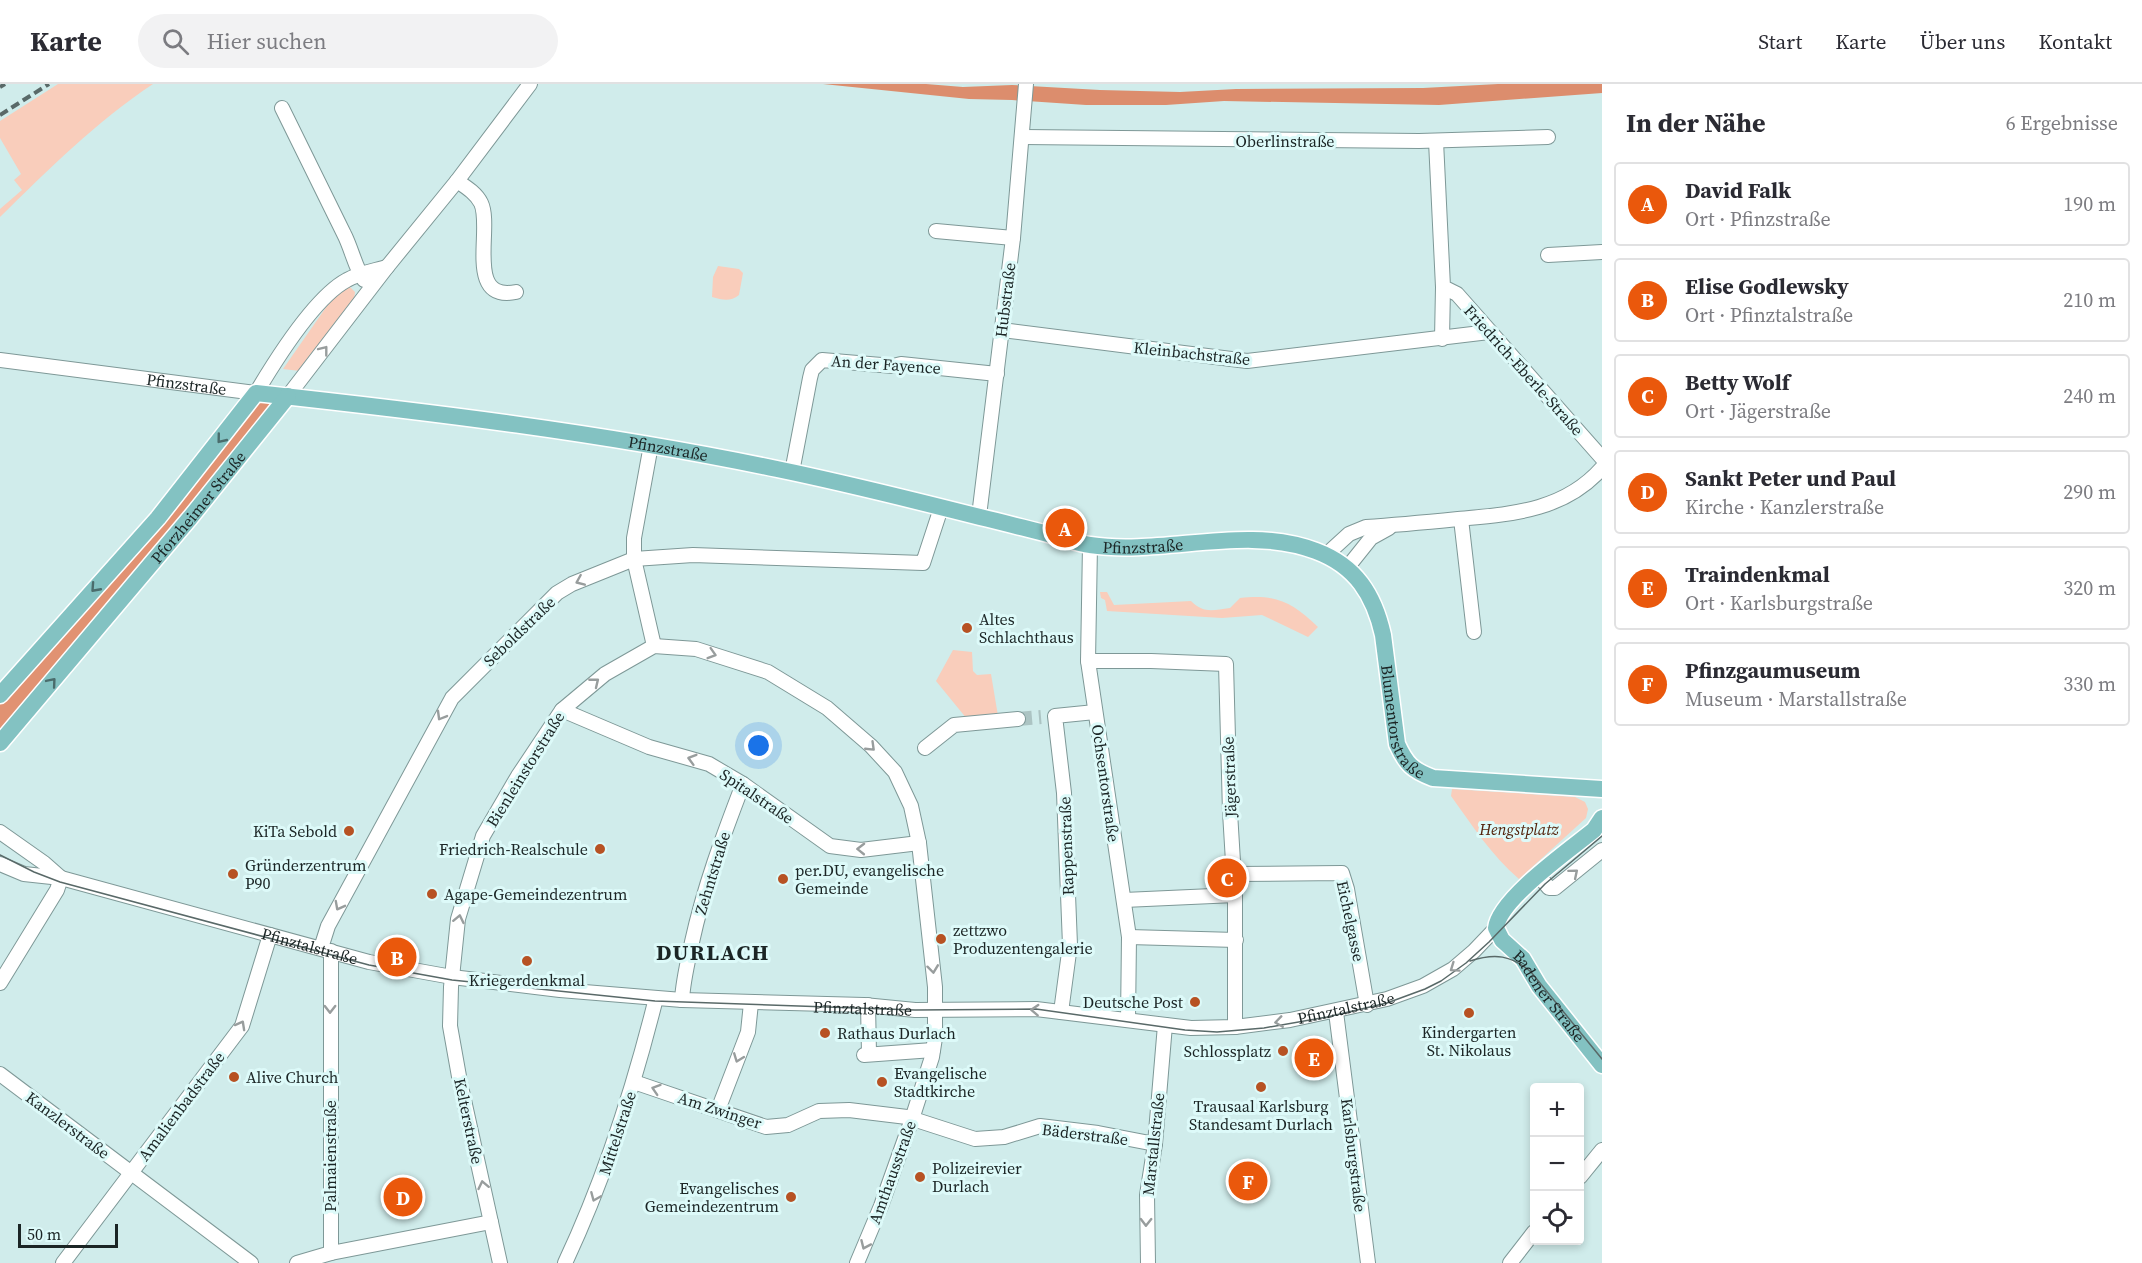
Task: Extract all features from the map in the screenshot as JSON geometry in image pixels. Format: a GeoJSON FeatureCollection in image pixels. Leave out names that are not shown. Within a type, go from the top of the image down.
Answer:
{"type":"FeatureCollection","features":[{"type":"Feature","properties":{"kind":"main road","name":"Pfinzstraße"},"geometry":{"type":"LineString","coordinates":[[256,393],[400,409],[651,445],[792,472],[1090,545],[1126,547],[1262,540],[1285,541],[1326,555],[1347,568]]}},
{"type":"Feature","properties":{"kind":"main road","name":"Pforzheimer Straße"},"geometry":{"type":"LineString","coordinates":[[0,695],[158,518],[256,393]]}},
{"type":"Feature","properties":{"kind":"main road","name":"Pforzheimer Straße"},"geometry":{"type":"LineString","coordinates":[[0,743],[190,518],[288,396]]}},
{"type":"Feature","properties":{"kind":"main road","name":"Blumentorstraße"},"geometry":{"type":"LineString","coordinates":[[1347,568],[1362,583],[1379,618],[1395,733],[1404,760],[1418,772],[1433,778],[1602,789]]}},
{"type":"Feature","properties":{"kind":"main road","name":"Pfinztalstraße"},"geometry":{"type":"LineString","coordinates":[[1496,927],[1500,915],[1520,891],[1594,830],[1602,818]]}},
{"type":"Feature","properties":{"kind":"main road","name":"Badener Straße"},"geometry":{"type":"LineString","coordinates":[[1496,927],[1502,940],[1523,959],[1539,986],[1602,1065]]}},
{"type":"Feature","properties":{"kind":"street","name":"Pforzheimer Straße"},"geometry":{"type":"LineString","coordinates":[[288,396],[531,84]]}},
{"type":"Feature","properties":{"kind":"street","name":"Hubstraße"},"geometry":{"type":"LineString","coordinates":[[979,516],[1013,238],[1026,84]]}},
{"type":"Feature","properties":{"kind":"street"},"geometry":{"type":"LineString","coordinates":[[282,108],[354,255],[360,274],[371,289]]}},
{"type":"Feature","properties":{"kind":"street","name":"Oberlinstraße"},"geometry":{"type":"LineString","coordinates":[[1023,137],[1436,141],[1548,136]]}},
{"type":"Feature","properties":{"kind":"street","name":"Friedrich-Eberle-Straße"},"geometry":{"type":"LineString","coordinates":[[1436,141],[1443,287],[1442,339]]}},
{"type":"Feature","properties":{"kind":"street"},"geometry":{"type":"LineString","coordinates":[[457,181],[474,194],[482,204],[485,278],[498,291],[516,292]]}},
{"type":"Feature","properties":{"kind":"street"},"geometry":{"type":"LineString","coordinates":[[936,231],[1013,238]]}},
{"type":"Feature","properties":{"kind":"street"},"geometry":{"type":"LineString","coordinates":[[1548,255],[1602,252]]}},
{"type":"Feature","properties":{"kind":"street","name":"Pforzheimer Straße"},"geometry":{"type":"LineString","coordinates":[[256,393],[273,365],[318,304],[336,287],[360,274],[387,267]]}},
{"type":"Feature","properties":{"kind":"street","name":"Friedrich-Eberle-Straße"},"geometry":{"type":"LineString","coordinates":[[1443,287],[1457,294],[1602,458]]}},
{"type":"Feature","properties":{"kind":"street","name":"Kleinbachstraße"},"geometry":{"type":"LineString","coordinates":[[1002,330],[1247,361],[1489,332]]}},
{"type":"Feature","properties":{"kind":"street","name":"Pfinzstraße"},"geometry":{"type":"LineString","coordinates":[[0,360],[256,393]]}},
{"type":"Feature","properties":{"kind":"street","name":"An der Fayence"},"geometry":{"type":"LineString","coordinates":[[792,472],[812,370],[822,360],[893,366],[901,364],[997,374]]}},
{"type":"Feature","properties":{"kind":"street"},"geometry":{"type":"LineString","coordinates":[[651,445],[634,538],[634,559],[654,646]]}},
{"type":"Feature","properties":{"kind":"street"},"geometry":{"type":"LineString","coordinates":[[1326,555],[1349,534],[1366,527],[1520,513],[1563,499],[1593,478],[1602,468]]}},
{"type":"Feature","properties":{"kind":"street","name":"Seboldstraße"},"geometry":{"type":"LineString","coordinates":[[326,949],[328,926],[453,698],[557,593],[572,584],[634,559],[693,555],[923,563],[941,508]]}},
{"type":"Feature","properties":{"kind":"street"},"geometry":{"type":"LineString","coordinates":[[1461,519],[1474,632]]}},
{"type":"Feature","properties":{"kind":"street"},"geometry":{"type":"LineString","coordinates":[[1347,568],[1371,538],[1384,530],[1400,525]]}},
{"type":"Feature","properties":{"kind":"street","name":"Ochsentorstraße"},"geometry":{"type":"LineString","coordinates":[[1090,545],[1088,662],[1129,937],[1128,1020]]}},
{"type":"Feature","properties":{"kind":"street","name":"Amthausstraße"},"geometry":{"type":"LineString","coordinates":[[654,646],[696,649],[768,672],[827,708],[871,746],[895,772],[911,806],[919,843],[935,987],[933,1050],[912,1119],[881,1206],[857,1263]]}},
{"type":"Feature","properties":{"kind":"street","name":"Bienleinstorstraße"},"geometry":{"type":"LineString","coordinates":[[452,977],[458,920],[483,836],[518,776],[562,710],[605,674],[654,646]]}},
{"type":"Feature","properties":{"kind":"street","name":"Jägerstraße"},"geometry":{"type":"LineString","coordinates":[[1088,662],[1151,661],[1226,664],[1235,895],[1235,1027]]}},
{"type":"Feature","properties":{"kind":"street","name":"Spitalstraße"},"geometry":{"type":"LineString","coordinates":[[562,710],[649,747],[708,764],[743,784],[830,846],[861,850],[919,843]]}},
{"type":"Feature","properties":{"kind":"street","name":"Rappenstraße"},"geometry":{"type":"LineString","coordinates":[[1061,1012],[1070,945],[1064,793],[1048,717],[1095,712]]}},
{"type":"Feature","properties":{"kind":"street"},"geometry":{"type":"LineString","coordinates":[[925,748],[954,725],[1018,719]]}},
{"type":"Feature","properties":{"kind":"street","name":"Zehntstraße"},"geometry":{"type":"LineString","coordinates":[[682,1000],[683,984],[700,909],[715,856],[743,784]]}},
{"type":"Feature","properties":{"kind":"street","name":"Pfinztalstraße"},"geometry":{"type":"LineString","coordinates":[[0,832],[61,878]]}},
{"type":"Feature","properties":{"kind":"street"},"geometry":{"type":"LineString","coordinates":[[1538,875],[1550,888],[1555,888],[1602,850]]}},
{"type":"Feature","properties":{"kind":"street","name":"Pfinztalstraße"},"geometry":{"type":"LineString","coordinates":[[0,864],[24,874],[61,878],[380,964],[452,977],[560,990],[682,1000],[751,1004],[868,1005],[936,1010],[1003,1009],[1061,1012],[1113,1023],[1128,1020],[1191,1028],[1235,1027],[1290,1020],[1367,1005],[1407,993],[1440,977],[1465,959],[1496,927]]}},
{"type":"Feature","properties":{"kind":"street","name":"Eichelgasse"},"geometry":{"type":"LineString","coordinates":[[1234,874],[1342,873],[1347,889],[1367,1005]]}},
{"type":"Feature","properties":{"kind":"street"},"geometry":{"type":"LineString","coordinates":[[0,982],[57,890],[61,878]]}},
{"type":"Feature","properties":{"kind":"street"},"geometry":{"type":"LineString","coordinates":[[1124,900],[1235,895]]}},
{"type":"Feature","properties":{"kind":"street","name":"Amalienbadstraße"},"geometry":{"type":"LineString","coordinates":[[63,1263],[242,1026],[270,935]]}},
{"type":"Feature","properties":{"kind":"street"},"geometry":{"type":"LineString","coordinates":[[1129,937],[1236,940]]}},
{"type":"Feature","properties":{"kind":"street","name":"Palmaienstraße"},"geometry":{"type":"LineString","coordinates":[[326,949],[331,1253]]}},
{"type":"Feature","properties":{"kind":"street","name":"Kelterstraße"},"geometry":{"type":"LineString","coordinates":[[452,977],[450,1026],[500,1263]]}},
{"type":"Feature","properties":{"kind":"street","name":"Mittelstraße"},"geometry":{"type":"LineString","coordinates":[[565,1263],[600,1185],[634,1082],[656,998]]}},
{"type":"Feature","properties":{"kind":"street"},"geometry":{"type":"LineString","coordinates":[[718,1110],[748,1032],[751,1004]]}},
{"type":"Feature","properties":{"kind":"street"},"geometry":{"type":"LineString","coordinates":[[868,1005],[866,1054],[933,1050]]}},
{"type":"Feature","properties":{"kind":"street","name":"Karlsburgstraße"},"geometry":{"type":"LineString","coordinates":[[1336,1011],[1368,1263]]}},
{"type":"Feature","properties":{"kind":"street","name":"Marstallstraße"},"geometry":{"type":"LineString","coordinates":[[1148,1263],[1147,1195],[1155,1143],[1165,1025]]}},
{"type":"Feature","properties":{"kind":"street","name":"Kanzlerstraße"},"geometry":{"type":"LineString","coordinates":[[0,1074],[251,1263]]}},
{"type":"Feature","properties":{"kind":"street","name":"Am Zwinger"},"geometry":{"type":"LineString","coordinates":[[634,1082],[766,1126],[788,1125],[819,1111],[849,1110],[912,1119]]}},
{"type":"Feature","properties":{"kind":"street","name":"Bäderstraße"},"geometry":{"type":"LineString","coordinates":[[912,1119],[975,1139],[1005,1137],[1040,1126],[1155,1143]]}},
{"type":"Feature","properties":{"kind":"street"},"geometry":{"type":"LineString","coordinates":[[1584,1172],[1602,1150]]}},
{"type":"Feature","properties":{"kind":"street"},"geometry":{"type":"LineString","coordinates":[[297,1263],[331,1253],[491,1222]]}},
{"type":"Feature","properties":{"kind":"street"},"geometry":{"type":"LineString","coordinates":[[1510,1263],[1530,1237]]}},
{"type":"Feature","properties":{"kind":"green space"},"geometry":{"type":"Polygon","coordinates":[[[58,84],[153,84],[93,130],[0,217],[0,209],[22,190],[14,180],[21,174],[0,138],[0,121],[58,84]]]}},
{"type":"Feature","properties":{"kind":"green space"},"geometry":{"type":"Polygon","coordinates":[[[718,266],[739,269],[743,273],[739,295],[733,299],[712,297],[713,277],[718,266]]]}},
{"type":"Feature","properties":{"kind":"green space"},"geometry":{"type":"Polygon","coordinates":[[[349,286],[355,292],[354,300],[300,371],[283,369],[336,293],[349,286]]]}},
{"type":"Feature","properties":{"kind":"green space"},"geometry":{"type":"Polygon","coordinates":[[[1100,592],[1107,592],[1114,605],[1191,601],[1200,608],[1209,610],[1230,608],[1240,598],[1264,597],[1283,602],[1300,611],[1318,627],[1308,637],[1262,615],[1222,618],[1107,611],[1105,600],[1101,598],[1100,592]]]}},
{"type":"Feature","properties":{"kind":"green space"},"geometry":{"type":"Polygon","coordinates":[[[953,650],[972,652],[973,671],[977,675],[991,674],[998,716],[967,719],[936,681],[953,650]]]}},
{"type":"Feature","properties":{"kind":"green space","name":"Hengstplatz"},"geometry":{"type":"Polygon","coordinates":[[[1452,789],[1575,797],[1585,802],[1588,809],[1586,818],[1519,879],[1474,829],[1451,796],[1452,789]]]}},
{"type":"Feature","properties":{"kind":"shaded area"},"geometry":{"type":"Polygon","coordinates":[[[823,84],[926,84],[963,87],[1012,85],[1180,92],[1236,89],[1423,88],[1498,84],[1602,84],[1602,93],[1439,105],[1224,101],[1166,105],[1086,105],[969,99],[823,84]]]}},
{"type":"Feature","properties":{"kind":"shaded area"},"geometry":{"type":"Polygon","coordinates":[[[255,399],[279,402],[0,737],[0,699],[255,399]]]}},
{"type":"Feature","properties":{"kind":"tunnel"},"geometry":{"type":"LineString","coordinates":[[1018,719],[1041,717]]}},
{"type":"Feature","properties":{"kind":"tram line"},"geometry":{"type":"LineString","coordinates":[[0,855],[60,882],[369,965],[452,980],[655,1001],[915,1010],[1036,1009],[1185,1030],[1217,1032],[1264,1028],[1327,1017],[1387,1003],[1441,981],[1466,963],[1545,884],[1602,836]]}},
{"type":"Feature","properties":{"kind":"tram line"},"geometry":{"type":"LineString","coordinates":[[1470,961],[1495,956],[1510,959],[1524,966],[1602,1059]]}},
{"type":"Feature","properties":{"kind":"railway"},"geometry":{"type":"LineString","coordinates":[[0,87],[5,84]]}},
{"type":"Feature","properties":{"kind":"railway"},"geometry":{"type":"LineString","coordinates":[[0,115],[49,84]]}},
{"type":"Feature","properties":{"kind":"place","name":"David Falk"},"geometry":{"type":"Point","coordinates":[1065,528]}},
{"type":"Feature","properties":{"kind":"place","name":"Altes Schlachthaus"},"geometry":{"type":"Point","coordinates":[967,628]}},
{"type":"Feature","properties":{"kind":"place","name":"KiTa Sebold"},"geometry":{"type":"Point","coordinates":[349,831]}},
{"type":"Feature","properties":{"kind":"place","name":"Friedrich-Realschule"},"geometry":{"type":"Point","coordinates":[600,849]}},
{"type":"Feature","properties":{"kind":"place","name":"Gründerzentrum P90"},"geometry":{"type":"Point","coordinates":[233,874]}},
{"type":"Feature","properties":{"kind":"place","name":"Betty Wolf"},"geometry":{"type":"Point","coordinates":[1227,878]}},
{"type":"Feature","properties":{"kind":"place","name":"per.DU, evangelische Gemeinde"},"geometry":{"type":"Point","coordinates":[783,879]}},
{"type":"Feature","properties":{"kind":"place","name":"Agape-Gemeindezentrum"},"geometry":{"type":"Point","coordinates":[432,894]}},
{"type":"Feature","properties":{"kind":"place","name":"zettzwo Produzentengalerie"},"geometry":{"type":"Point","coordinates":[941,939]}},
{"type":"Feature","properties":{"kind":"place","name":"Elise Godlewsky"},"geometry":{"type":"Point","coordinates":[397,957]}},
{"type":"Feature","properties":{"kind":"place","name":"Kriegerdenkmal"},"geometry":{"type":"Point","coordinates":[527,961]}},
{"type":"Feature","properties":{"kind":"place","name":"Deutsche Post"},"geometry":{"type":"Point","coordinates":[1195,1002]}},
{"type":"Feature","properties":{"kind":"place","name":"Kindergarten St. Nikolaus"},"geometry":{"type":"Point","coordinates":[1469,1013]}},
{"type":"Feature","properties":{"kind":"place","name":"Rathaus Durlach"},"geometry":{"type":"Point","coordinates":[825,1033]}},
{"type":"Feature","properties":{"kind":"place","name":"Schlossplatz"},"geometry":{"type":"Point","coordinates":[1283,1051]}},
{"type":"Feature","properties":{"kind":"place","name":"Traindenkmal"},"geometry":{"type":"Point","coordinates":[1314,1058]}},
{"type":"Feature","properties":{"kind":"place","name":"Alive Church"},"geometry":{"type":"Point","coordinates":[234,1077]}},
{"type":"Feature","properties":{"kind":"place","name":"Evangelische Stadtkirche"},"geometry":{"type":"Point","coordinates":[882,1082]}},
{"type":"Feature","properties":{"kind":"place","name":"Trausaal Karlsburg Standesamt Durlach"},"geometry":{"type":"Point","coordinates":[1261,1087]}},
{"type":"Feature","properties":{"kind":"place","name":"Polizeirevier Durlach"},"geometry":{"type":"Point","coordinates":[920,1177]}},
{"type":"Feature","properties":{"kind":"place","name":"Pfinzgaumuseum"},"geometry":{"type":"Point","coordinates":[1248,1181]}},
{"type":"Feature","properties":{"kind":"place","name":"Sankt Peter und Paul"},"geometry":{"type":"Point","coordinates":[403,1197]}},
{"type":"Feature","properties":{"kind":"place","name":"Evangelisches Gemeindezentrum"},"geometry":{"type":"Point","coordinates":[791,1197]}},
{"type":"Feature","properties":{"kind":"district","name":"DURLACH"},"geometry":{"type":"Point","coordinates":[713,952]}}]}
